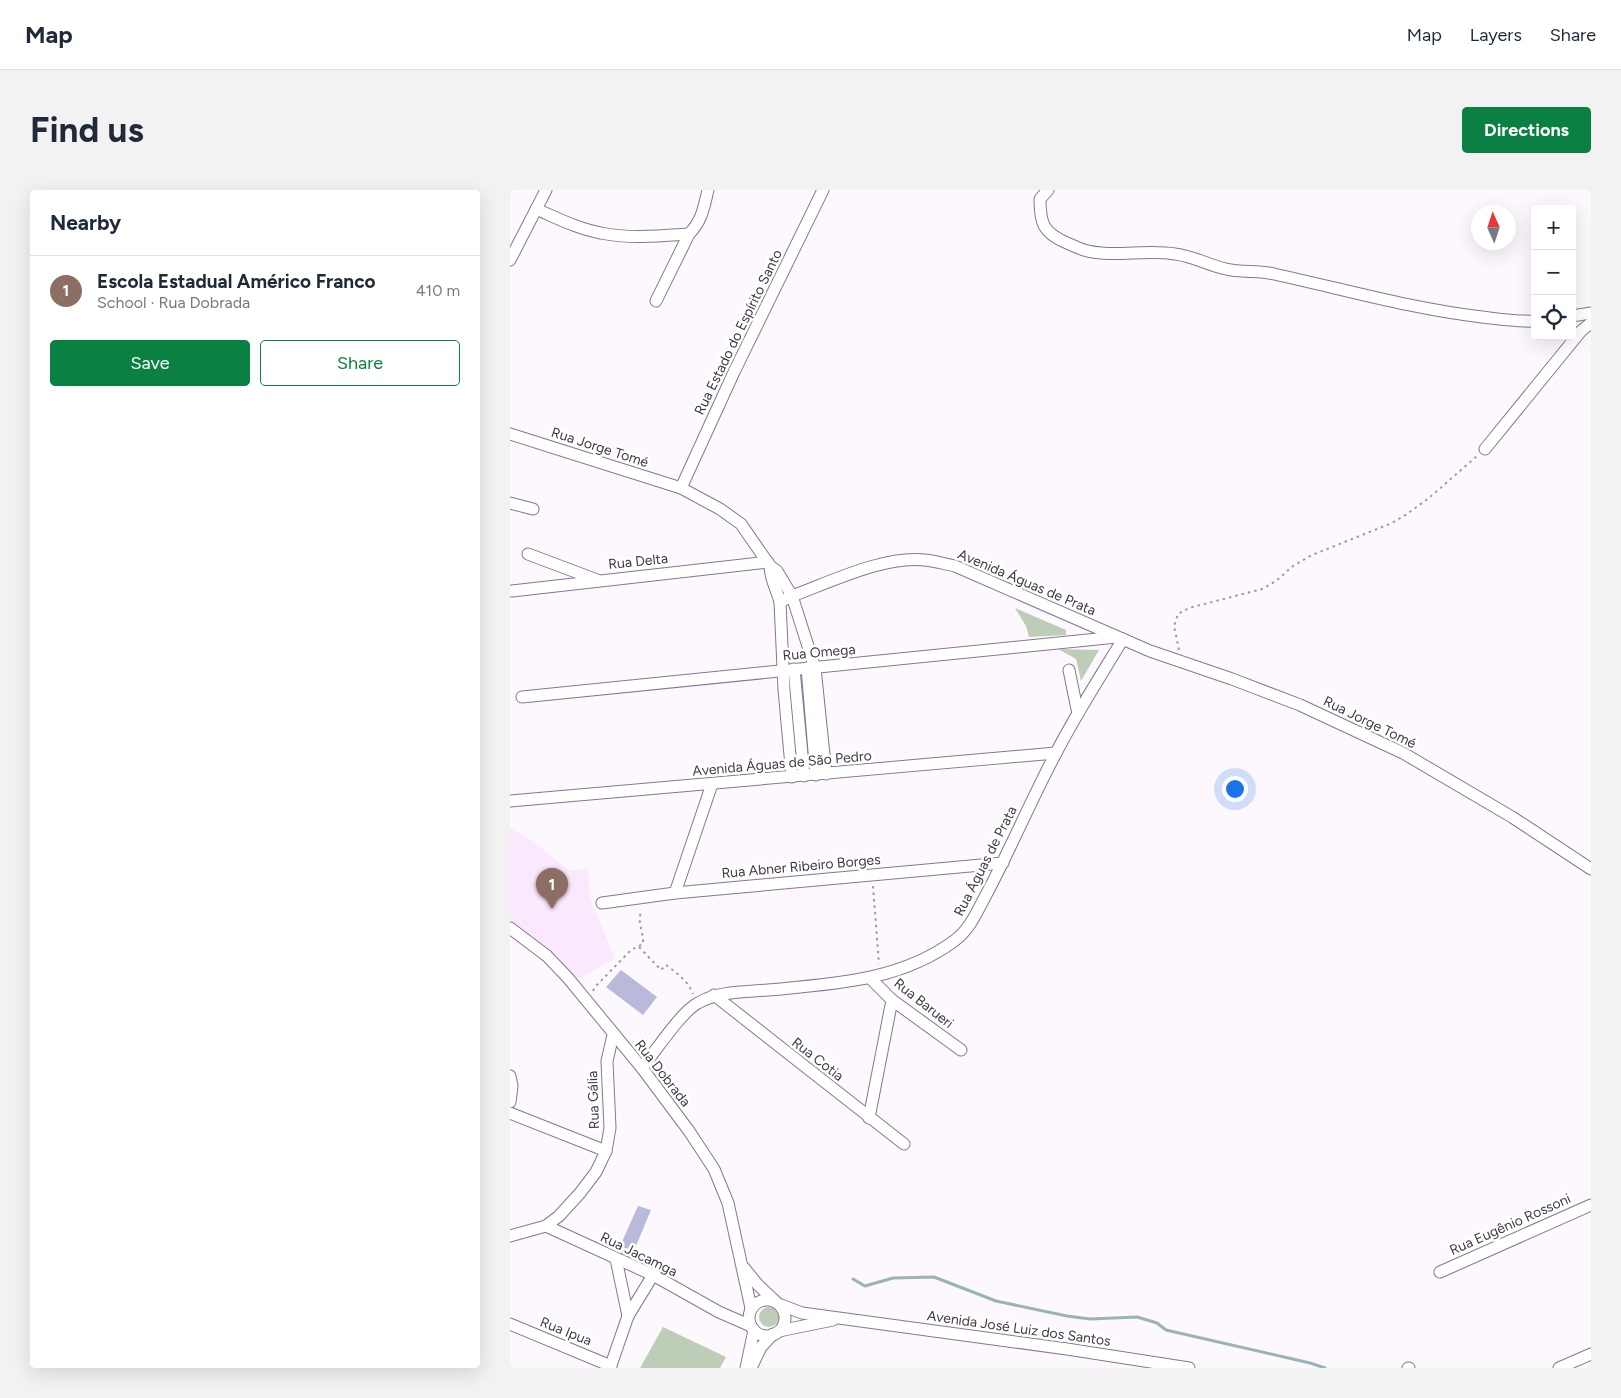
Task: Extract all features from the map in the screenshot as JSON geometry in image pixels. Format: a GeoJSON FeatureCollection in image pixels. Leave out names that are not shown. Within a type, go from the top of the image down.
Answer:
{"type":"FeatureCollection","features":[{"type":"Feature","properties":{"kind":"street"},"geometry":{"type":"LineString","coordinates":[[510,260],[546,190]]}},
{"type":"Feature","properties":{"kind":"street"},"geometry":{"type":"LineString","coordinates":[[656,301],[689,234],[701,219],[708,190]]}},
{"type":"Feature","properties":{"kind":"street","name":"Rua Estado do Espírito Santo"},"geometry":{"type":"LineString","coordinates":[[681,488],[734,372],[823,190]]}},
{"type":"Feature","properties":{"kind":"street"},"geometry":{"type":"LineString","coordinates":[[1048,190],[1040,199],[1040,216],[1044,226],[1050,233],[1064,242],[1084,250],[1100,252],[1158,252],[1188,256],[1224,269],[1272,273],[1449,314],[1531,321]]}},
{"type":"Feature","properties":{"kind":"street"},"geometry":{"type":"LineString","coordinates":[[536,210],[602,234],[637,237],[689,234]]}},
{"type":"Feature","properties":{"kind":"street"},"geometry":{"type":"LineString","coordinates":[[1576,315],[1591,313]]}},
{"type":"Feature","properties":{"kind":"street"},"geometry":{"type":"LineString","coordinates":[[1484,449],[1582,331],[1591,323]]}},
{"type":"Feature","properties":{"kind":"street","name":"Rua Jorge Tomé"},"geometry":{"type":"LineString","coordinates":[[510,434],[681,488]]}},
{"type":"Feature","properties":{"kind":"street"},"geometry":{"type":"LineString","coordinates":[[681,488],[732,516],[741,524],[769,564],[777,571],[792,596],[811,668],[821,774]]}},
{"type":"Feature","properties":{"kind":"street"},"geometry":{"type":"LineString","coordinates":[[510,503],[533,509]]}},
{"type":"Feature","properties":{"kind":"street"},"geometry":{"type":"LineString","coordinates":[[528,554],[599,580]]}},
{"type":"Feature","properties":{"kind":"street","name":"Avenida Águas de Prata"},"geometry":{"type":"LineString","coordinates":[[780,602],[878,565],[895,561],[924,560],[955,566],[1121,638]]}},
{"type":"Feature","properties":{"kind":"street"},"geometry":{"type":"LineString","coordinates":[[769,564],[770,575],[777,589],[780,602],[804,776]]}},
{"type":"Feature","properties":{"kind":"street","name":"Rua Delta"},"geometry":{"type":"LineString","coordinates":[[512,591],[599,580],[769,564]]}},
{"type":"Feature","properties":{"kind":"street","name":"Rua Jorge Tomé"},"geometry":{"type":"LineString","coordinates":[[1121,638],[1150,651],[1300,705],[1403,753],[1512,817],[1591,869]]}},
{"type":"Feature","properties":{"kind":"street","name":"Rua Omega"},"geometry":{"type":"LineString","coordinates":[[522,697],[1121,638]]}},
{"type":"Feature","properties":{"kind":"street","name":"Rua Águas de Prata"},"geometry":{"type":"LineString","coordinates":[[642,1068],[683,1015],[696,1003],[714,996],[817,986],[875,977],[910,967],[927,959],[956,940],[969,926],[1003,863],[1056,753],[1121,638]]}},
{"type":"Feature","properties":{"kind":"street"},"geometry":{"type":"LineString","coordinates":[[789,670],[792,777]]}},
{"type":"Feature","properties":{"kind":"street"},"geometry":{"type":"LineString","coordinates":[[1069,670],[1078,714]]}},
{"type":"Feature","properties":{"kind":"street","name":"Avenida Águas de São Pedro"},"geometry":{"type":"LineString","coordinates":[[510,801],[1056,753]]}},
{"type":"Feature","properties":{"kind":"street"},"geometry":{"type":"LineString","coordinates":[[675,893],[712,784]]}},
{"type":"Feature","properties":{"kind":"street","name":"Rua Abner Ribeiro Borges"},"geometry":{"type":"LineString","coordinates":[[602,903],[675,893],[1003,863]]}},
{"type":"Feature","properties":{"kind":"street","name":"Rua Dobrada"},"geometry":{"type":"LineString","coordinates":[[510,928],[546,956],[568,978],[642,1068],[689,1131],[714,1169],[728,1203],[743,1267],[750,1311]]}},
{"type":"Feature","properties":{"kind":"street","name":"Rua Barueri"},"geometry":{"type":"LineString","coordinates":[[875,977],[892,1000],[962,1050]]}},
{"type":"Feature","properties":{"kind":"street","name":"Rua Cotia"},"geometry":{"type":"LineString","coordinates":[[714,996],[904,1144]]}},
{"type":"Feature","properties":{"kind":"street"},"geometry":{"type":"LineString","coordinates":[[869,1118],[892,1000]]}},
{"type":"Feature","properties":{"kind":"street","name":"Rua Gália"},"geometry":{"type":"LineString","coordinates":[[510,1236],[546,1226],[559,1216],[596,1172],[606,1151],[610,1128],[607,1061],[613,1035]]}},
{"type":"Feature","properties":{"kind":"street"},"geometry":{"type":"LineString","coordinates":[[510,1076],[512,1086],[510,1102]]}},
{"type":"Feature","properties":{"kind":"street"},"geometry":{"type":"LineString","coordinates":[[510,1113],[606,1151]]}},
{"type":"Feature","properties":{"kind":"street","name":"Rua Eugênio Rossoni"},"geometry":{"type":"LineString","coordinates":[[1440,1272],[1591,1205]]}},
{"type":"Feature","properties":{"kind":"street","name":"Rua Jacamga"},"geometry":{"type":"LineString","coordinates":[[546,1226],[653,1275],[719,1312],[753,1328]]}},
{"type":"Feature","properties":{"kind":"street"},"geometry":{"type":"LineString","coordinates":[[616,1259],[628,1316]]}},
{"type":"Feature","properties":{"kind":"street","name":"Rua Dobrada"},"geometry":{"type":"LineString","coordinates":[[743,1267],[758,1286],[778,1304]]}},
{"type":"Feature","properties":{"kind":"street"},"geometry":{"type":"LineString","coordinates":[[610,1367],[628,1316],[653,1275]]}},
{"type":"Feature","properties":{"kind":"street"},"geometry":{"type":"LineString","coordinates":[[746,1368],[753,1328],[750,1311],[758,1303],[765,1300],[778,1304],[785,1316],[785,1321],[762,1347],[751,1368]]}},
{"type":"Feature","properties":{"kind":"street","name":"Avenida José Luiz dos Santos"},"geometry":{"type":"LineString","coordinates":[[778,1304],[802,1313],[1189,1368]]}},
{"type":"Feature","properties":{"kind":"street","name":"Rua Jacamga"},"geometry":{"type":"LineString","coordinates":[[719,1312],[750,1311]]}},
{"type":"Feature","properties":{"kind":"street","name":"Avenida José Luiz dos Santos"},"geometry":{"type":"LineString","coordinates":[[776,1333],[845,1318]]}},
{"type":"Feature","properties":{"kind":"street","name":"Rua Ipua"},"geometry":{"type":"LineString","coordinates":[[510,1324],[610,1367]]}},
{"type":"Feature","properties":{"kind":"street"},"geometry":{"type":"LineString","coordinates":[[753,1328],[763,1335],[776,1333]]}},
{"type":"Feature","properties":{"kind":"street"},"geometry":{"type":"LineString","coordinates":[[1559,1368],[1591,1354]]}},
{"type":"Feature","properties":{"kind":"path"},"geometry":{"type":"LineString","coordinates":[[1182,662],[1174,626],[1178,614],[1189,608],[1262,589],[1276,581],[1293,566],[1312,555],[1392,523],[1429,498],[1484,449]]}},
{"type":"Feature","properties":{"kind":"path"},"geometry":{"type":"LineString","coordinates":[[873,875],[875,977]]}},
{"type":"Feature","properties":{"kind":"path"},"geometry":{"type":"LineString","coordinates":[[588,1002],[595,986],[631,950],[643,944],[644,940],[639,918],[649,896]]}},
{"type":"Feature","properties":{"kind":"path"},"geometry":{"type":"LineString","coordinates":[[639,947],[661,970],[666,965],[681,977],[690,987],[696,1003]]}},
{"type":"Feature","properties":{"kind":"shaded area"},"geometry":{"type":"Polygon","coordinates":[[[510,828],[531,840],[570,871],[588,868],[590,899],[615,958],[579,979],[510,920],[510,828]]]}},
{"type":"Feature","properties":{"kind":"green space"},"geometry":{"type":"Polygon","coordinates":[[[1015,608],[1066,630],[1066,635],[1029,637],[1026,626],[1015,608]]]}},
{"type":"Feature","properties":{"kind":"green space"},"geometry":{"type":"Polygon","coordinates":[[[1058,649],[1099,650],[1081,681],[1076,659],[1058,649]]]}},
{"type":"Feature","properties":{"kind":"green space"},"geometry":{"type":"Polygon","coordinates":[[[769,1307],[776,1310],[779,1317],[776,1324],[769,1327],[762,1324],[759,1317],[762,1310],[769,1307]]]}},
{"type":"Feature","properties":{"kind":"green space"},"geometry":{"type":"Polygon","coordinates":[[[663,1327],[726,1357],[720,1368],[640,1368],[663,1327]]]}},
{"type":"Feature","properties":{"kind":"building"},"geometry":{"type":"Polygon","coordinates":[[[805,677],[812,745],[807,747],[799,678],[805,677]]]}},
{"type":"Feature","properties":{"kind":"building"},"geometry":{"type":"Polygon","coordinates":[[[621,970],[657,997],[643,1015],[606,987],[621,970]]]}},
{"type":"Feature","properties":{"kind":"building"},"geometry":{"type":"Polygon","coordinates":[[[638,1206],[651,1210],[631,1258],[619,1253],[621,1244],[638,1206]]]}},
{"type":"Feature","properties":{"kind":"waterway"},"geometry":{"type":"LineString","coordinates":[[853,1279],[865,1286],[893,1278],[934,1277],[996,1301],[1090,1319],[1137,1317],[1157,1323],[1166,1330],[1325,1368]]}},
{"type":"Feature","properties":{"kind":"place","name":"Escola Estadual Américo Franco"},"geometry":{"type":"Point","coordinates":[552,909]}}]}
